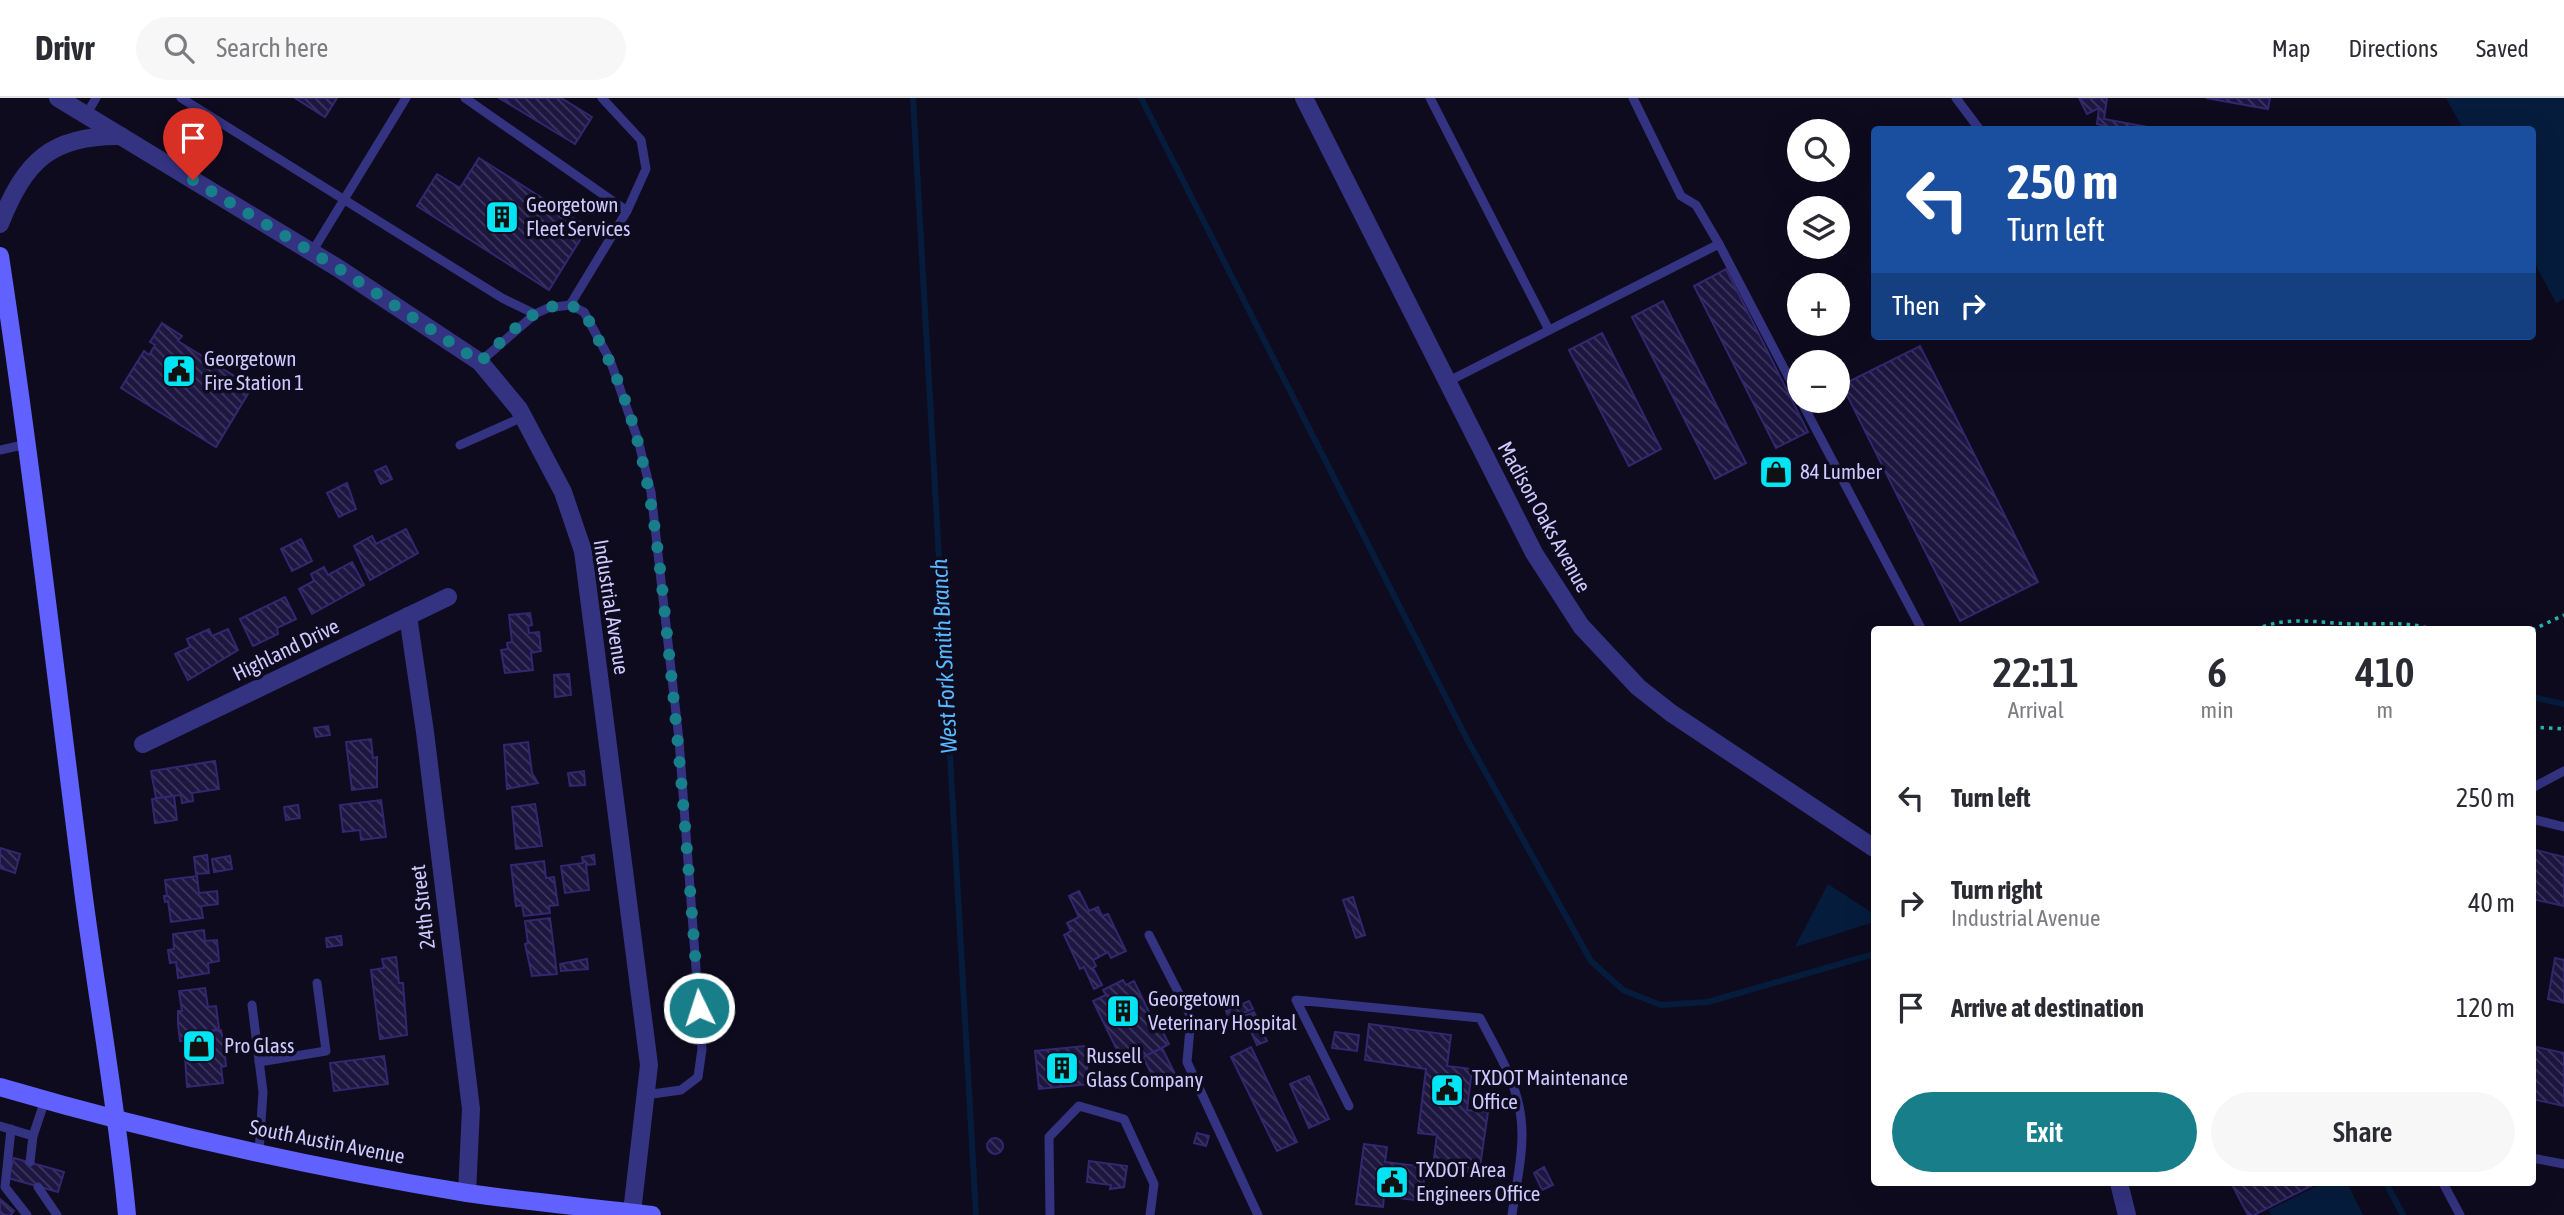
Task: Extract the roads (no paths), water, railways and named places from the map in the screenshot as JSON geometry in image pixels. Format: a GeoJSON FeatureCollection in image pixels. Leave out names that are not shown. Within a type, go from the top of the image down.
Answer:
{"type":"FeatureCollection","features":[{"type":"Feature","properties":{"kind":"main road"},"geometry":{"type":"LineString","coordinates":[[0,256],[29,443],[84,893],[118,1120],[127,1215]]}},
{"type":"Feature","properties":{"kind":"main road","name":"South Austin Avenue"},"geometry":{"type":"LineString","coordinates":[[0,1087],[118,1120],[259,1152],[467,1193],[652,1215]]}},
{"type":"Feature","properties":{"kind":"street","name":"Industrial Avenue"},"geometry":{"type":"LineString","coordinates":[[58,98],[312,252],[480,362],[523,417],[563,492],[583,551],[649,1065],[632,1212]]}},
{"type":"Feature","properties":{"kind":"street","name":"Madison Oaks Avenue"},"geometry":{"type":"LineString","coordinates":[[1304,98],[1545,572],[1581,626],[1608,658],[1671,713],[1871,846]]}},
{"type":"Feature","properties":{"kind":"street"},"geometry":{"type":"LineString","coordinates":[[0,224],[14,188],[32,166],[50,151],[94,136],[121,136]]}},
{"type":"Feature","properties":{"kind":"street","name":"Highland Drive"},"geometry":{"type":"LineString","coordinates":[[144,744],[448,597]]}},
{"type":"Feature","properties":{"kind":"street","name":"24th Street"},"geometry":{"type":"LineString","coordinates":[[408,616],[425,732],[471,1110],[467,1193]]}},
{"type":"Feature","properties":{"kind":"street"},"geometry":{"type":"LineString","coordinates":[[2120,1186],[2127,1215]]}},
{"type":"Feature","properties":{"kind":"lane"},"geometry":{"type":"LineString","coordinates":[[86,115],[96,98]]}},
{"type":"Feature","properties":{"kind":"lane"},"geometry":{"type":"LineString","coordinates":[[181,98],[502,298],[535,314]]}},
{"type":"Feature","properties":{"kind":"lane"},"geometry":{"type":"LineString","coordinates":[[312,252],[406,98]]}},
{"type":"Feature","properties":{"kind":"lane"},"geometry":{"type":"LineString","coordinates":[[465,98],[627,211]]}},
{"type":"Feature","properties":{"kind":"lane"},"geometry":{"type":"LineString","coordinates":[[570,305],[627,211],[646,169],[641,140],[602,98]]}},
{"type":"Feature","properties":{"kind":"lane"},"geometry":{"type":"LineString","coordinates":[[1430,98],[1549,330]]}},
{"type":"Feature","properties":{"kind":"lane"},"geometry":{"type":"LineString","coordinates":[[1633,98],[1681,196],[1696,205],[1787,374]]}},
{"type":"Feature","properties":{"kind":"lane"},"geometry":{"type":"LineString","coordinates":[[1956,98],[1977,126]]}},
{"type":"Feature","properties":{"kind":"lane"},"geometry":{"type":"LineString","coordinates":[[1447,382],[1718,244]]}},
{"type":"Feature","properties":{"kind":"lane"},"geometry":{"type":"LineString","coordinates":[[480,362],[535,314],[548,308],[570,305],[584,312],[610,360],[638,440],[651,492],[679,740],[702,1049],[698,1077],[681,1090],[645,1095]]}},
{"type":"Feature","properties":{"kind":"lane"},"geometry":{"type":"LineString","coordinates":[[1807,413],[1920,626]]}},
{"type":"Feature","properties":{"kind":"lane"},"geometry":{"type":"LineString","coordinates":[[460,445],[523,417]]}},
{"type":"Feature","properties":{"kind":"lane"},"geometry":{"type":"LineString","coordinates":[[0,450],[29,443]]}},
{"type":"Feature","properties":{"kind":"lane"},"geometry":{"type":"LineString","coordinates":[[2536,786],[2564,771]]}},
{"type":"Feature","properties":{"kind":"lane"},"geometry":{"type":"LineString","coordinates":[[2536,820],[2564,827]]}},
{"type":"Feature","properties":{"kind":"lane"},"geometry":{"type":"LineString","coordinates":[[1149,935],[1191,1017],[1187,1062],[1258,1215]]}},
{"type":"Feature","properties":{"kind":"lane"},"geometry":{"type":"LineString","coordinates":[[259,1062],[326,1051],[317,983]]}},
{"type":"Feature","properties":{"kind":"lane"},"geometry":{"type":"LineString","coordinates":[[1349,1106],[1296,1000],[1480,1018],[1508,1073],[1521,1115],[1522,1135],[1512,1215]]}},
{"type":"Feature","properties":{"kind":"lane"},"geometry":{"type":"LineString","coordinates":[[252,1005],[263,1110],[259,1152]]}},
{"type":"Feature","properties":{"kind":"lane"},"geometry":{"type":"LineString","coordinates":[[30,1163],[33,1136],[45,1100]]}},
{"type":"Feature","properties":{"kind":"lane"},"geometry":{"type":"LineString","coordinates":[[1050,1215],[1048,1137],[1079,1106],[1124,1119],[1154,1184],[1150,1215]]}},
{"type":"Feature","properties":{"kind":"lane"},"geometry":{"type":"LineString","coordinates":[[0,1126],[33,1136]]}},
{"type":"Feature","properties":{"kind":"lane"},"geometry":{"type":"LineString","coordinates":[[11,1129],[5,1187],[27,1215]]}},
{"type":"Feature","properties":{"kind":"lane"},"geometry":{"type":"LineString","coordinates":[[2536,1159],[2564,1164]]}},
{"type":"Feature","properties":{"kind":"lane"},"geometry":{"type":"LineString","coordinates":[[38,1186],[57,1215]]}},
{"type":"Feature","properties":{"kind":"lane"},"geometry":{"type":"LineString","coordinates":[[2445,1186],[2460,1215]]}},
{"type":"Feature","properties":{"kind":"water"},"geometry":{"type":"Polygon","coordinates":[[[2446,98],[2564,98],[2564,299],[2556,303],[2536,266],[2536,126],[2461,126],[2446,98]]]}},
{"type":"Feature","properties":{"kind":"water"},"geometry":{"type":"Polygon","coordinates":[[[1828,884],[1871,912],[1871,923],[1795,947],[1828,884]]]}},
{"type":"Feature","properties":{"kind":"water"},"geometry":{"type":"Polygon","coordinates":[[[2317,1186],[2348,1186],[2363,1215],[2271,1215],[2269,1210],[2317,1186]]]}},
{"type":"Feature","properties":{"kind":"waterway","name":"West Fork Smith Branch"},"geometry":{"type":"LineString","coordinates":[[913,98],[976,1215]]}},
{"type":"Feature","properties":{"kind":"waterway"},"geometry":{"type":"LineString","coordinates":[[1141,98],[1468,741],[1591,961],[1623,990],[1661,1005],[1708,1002],[1871,955]]}},
{"type":"Feature","properties":{"kind":"waterway"},"geometry":{"type":"LineString","coordinates":[[2536,698],[2564,704]]}},
{"type":"Feature","properties":{"kind":"waterway"},"geometry":{"type":"LineString","coordinates":[[2388,1186],[2403,1215]]}},
{"type":"Feature","properties":{"kind":"place","name":"Georgetown Fleet Services"},"geometry":{"type":"Point","coordinates":[502,217]}},
{"type":"Feature","properties":{"kind":"place","name":"Georgetown Fire Station 1"},"geometry":{"type":"Point","coordinates":[179,371]}},
{"type":"Feature","properties":{"kind":"place","name":"84 Lumber"},"geometry":{"type":"Point","coordinates":[1776,472]}},
{"type":"Feature","properties":{"kind":"place","name":"Georgetown Veterinary Hospital"},"geometry":{"type":"Point","coordinates":[1123,1011]}},
{"type":"Feature","properties":{"kind":"place","name":"Pro Glass"},"geometry":{"type":"Point","coordinates":[199,1046]}},
{"type":"Feature","properties":{"kind":"place","name":"Russell Glass Company"},"geometry":{"type":"Point","coordinates":[1062,1068]}},
{"type":"Feature","properties":{"kind":"place","name":"TXDOT Maintenance Office"},"geometry":{"type":"Point","coordinates":[1447,1090]}},
{"type":"Feature","properties":{"kind":"place","name":"TXDOT Area Engineers Office"},"geometry":{"type":"Point","coordinates":[1392,1182]}}]}
